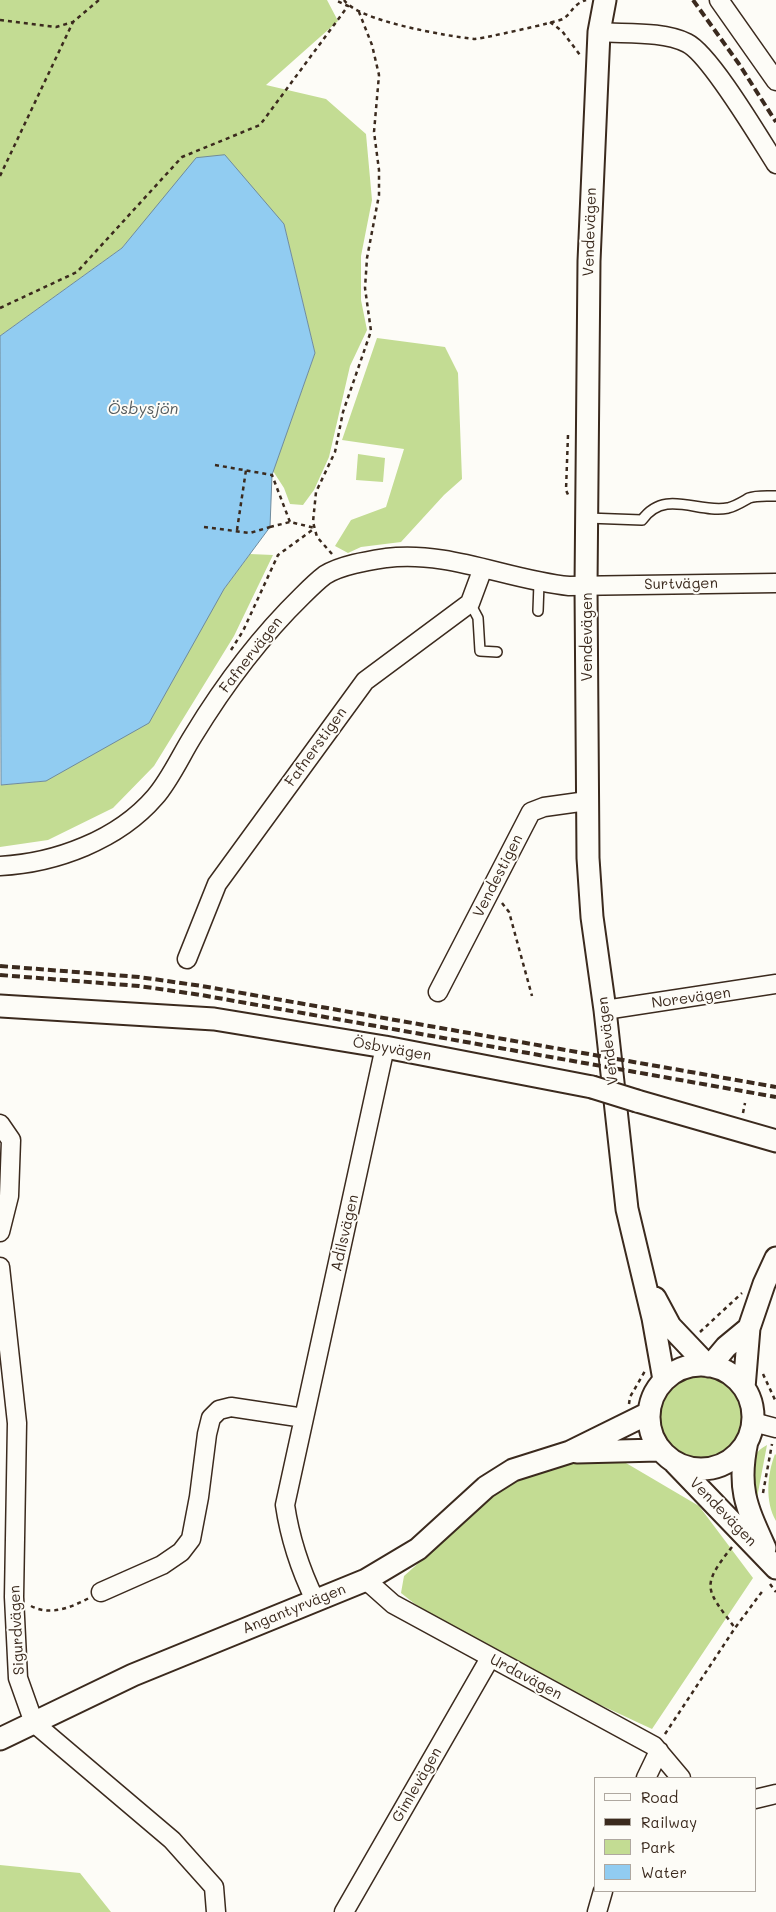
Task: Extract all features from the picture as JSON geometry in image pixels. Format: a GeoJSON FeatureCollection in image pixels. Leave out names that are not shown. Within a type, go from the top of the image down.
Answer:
{"type":"FeatureCollection","features":[{"type":"Feature","properties":{"kind":"street","name":"Vendevägen"},"geometry":{"type":"LineString","coordinates":[[605,0],[600,32],[589,261],[586,586],[587,801],[592,917],[605,1010],[627,1209],[640,1272],[653,1318],[664,1380]]}},
{"type":"Feature","properties":{"kind":"street"},"geometry":{"type":"LineString","coordinates":[[719,0],[776,81]]}},
{"type":"Feature","properties":{"kind":"street"},"geometry":{"type":"LineString","coordinates":[[600,32],[658,36],[688,43],[714,69],[776,164]]}},
{"type":"Feature","properties":{"kind":"street","name":"Fafnervägen"},"geometry":{"type":"LineString","coordinates":[[0,866],[25,864],[76,851],[123,826],[156,796],[212,705],[274,623],[324,575],[342,568],[387,558],[424,558],[483,568],[539,583],[586,586]]}},
{"type":"Feature","properties":{"kind":"street"},"geometry":{"type":"LineString","coordinates":[[470,603],[483,568]]}},
{"type":"Feature","properties":{"kind":"street","name":"Surtvägen"},"geometry":{"type":"LineString","coordinates":[[586,586],[776,583]]}},
{"type":"Feature","properties":{"kind":"street","name":"Fafnerstigen"},"geometry":{"type":"LineString","coordinates":[[187,959],[217,884],[364,680],[470,603]]}},
{"type":"Feature","properties":{"kind":"street","name":"Vendestigen"},"geometry":{"type":"LineString","coordinates":[[438,992],[531,812],[587,801]]}},
{"type":"Feature","properties":{"kind":"street","name":"Norevägen"},"geometry":{"type":"LineString","coordinates":[[605,1010],[776,984]]}},
{"type":"Feature","properties":{"kind":"street","name":"Ösbyvägen"},"geometry":{"type":"LineString","coordinates":[[0,1006],[214,1019],[385,1047],[592,1087],[776,1140]]}},
{"type":"Feature","properties":{"kind":"street","name":"Adilsvägen"},"geometry":{"type":"LineString","coordinates":[[315,1600],[300,1571],[288,1527],[285,1505],[385,1047]]}},
{"type":"Feature","properties":{"kind":"street"},"geometry":{"type":"LineString","coordinates":[[0,1124],[11,1140],[9,1196],[0,1232]]}},
{"type":"Feature","properties":{"kind":"street"},"geometry":{"type":"LineString","coordinates":[[744,1388],[749,1328],[764,1284],[776,1258]]}},
{"type":"Feature","properties":{"kind":"street","name":"Sigurdvägen"},"geometry":{"type":"LineString","coordinates":[[0,1266],[17,1423],[14,1597],[18,1678],[34,1723]]}},
{"type":"Feature","properties":{"kind":"street","name":"Vendevägen"},"geometry":{"type":"LineString","coordinates":[[640,1272],[670,1326],[709,1366]]}},
{"type":"Feature","properties":{"kind":"street"},"geometry":{"type":"LineString","coordinates":[[709,1366],[726,1347],[749,1328]]}},
{"type":"Feature","properties":{"kind":"street"},"geometry":{"type":"LineString","coordinates":[[699,1365],[709,1366],[733,1376],[744,1388],[752,1404],[751,1431],[740,1452],[726,1463],[708,1469],[690,1468],[667,1456],[652,1432],[649,1413],[654,1395],[664,1380],[682,1369],[699,1365]]}},
{"type":"Feature","properties":{"kind":"street"},"geometry":{"type":"LineString","coordinates":[[101,1592],[162,1565],[181,1552],[191,1539],[200,1497],[207,1434],[212,1418],[219,1410],[231,1407],[304,1418]]}},
{"type":"Feature","properties":{"kind":"street","name":"Angantyrvägen"},"geometry":{"type":"LineString","coordinates":[[0,1739],[133,1675],[366,1580],[418,1549],[486,1487],[513,1470],[570,1452],[649,1413]]}},
{"type":"Feature","properties":{"kind":"street","name":"Vendevägen"},"geometry":{"type":"LineString","coordinates":[[751,1431],[742,1465],[742,1490],[748,1512],[774,1565]]}},
{"type":"Feature","properties":{"kind":"street"},"geometry":{"type":"LineString","coordinates":[[751,1431],[775,1432]]}},
{"type":"Feature","properties":{"kind":"street","name":"Angantyrvägen"},"geometry":{"type":"LineString","coordinates":[[570,1452],[667,1456]]}},
{"type":"Feature","properties":{"kind":"street","name":"Vendevägen"},"geometry":{"type":"LineString","coordinates":[[667,1456],[774,1565]]}},
{"type":"Feature","properties":{"kind":"street","name":"Urdavägen"},"geometry":{"type":"LineString","coordinates":[[366,1580],[393,1604],[657,1749],[680,1777]]}},
{"type":"Feature","properties":{"kind":"street","name":"Gimlevägen"},"geometry":{"type":"LineString","coordinates":[[344,1912],[490,1658]]}},
{"type":"Feature","properties":{"kind":"street"},"geometry":{"type":"LineString","coordinates":[[34,1723],[172,1840],[214,1888],[216,1912]]}},
{"type":"Feature","properties":{"kind":"street"},"geometry":{"type":"LineString","coordinates":[[646,1777],[657,1749]]}},
{"type":"Feature","properties":{"kind":"street"},"geometry":{"type":"LineString","coordinates":[[756,1799],[776,1794]]}},
{"type":"Feature","properties":{"kind":"street"},"geometry":{"type":"LineString","coordinates":[[597,1912],[603,1892]]}},
{"type":"Feature","properties":{"kind":"lane"},"geometry":{"type":"LineString","coordinates":[[587,518],[642,520],[648,511],[661,504],[727,508],[751,497],[776,496]]}},
{"type":"Feature","properties":{"kind":"lane"},"geometry":{"type":"LineString","coordinates":[[538,611],[539,583]]}},
{"type":"Feature","properties":{"kind":"lane"},"geometry":{"type":"LineString","coordinates":[[470,603],[478,618],[480,651],[497,652]]}},
{"type":"Feature","properties":{"kind":"path"},"geometry":{"type":"LineString","coordinates":[[0,20],[56,27],[73,22],[99,0]]}},
{"type":"Feature","properties":{"kind":"path"},"geometry":{"type":"LineString","coordinates":[[335,0],[369,16],[412,28],[476,39],[563,19],[576,4],[586,0]]}},
{"type":"Feature","properties":{"kind":"path"},"geometry":{"type":"LineString","coordinates":[[344,0],[348,6]]}},
{"type":"Feature","properties":{"kind":"path"},"geometry":{"type":"LineString","coordinates":[[0,308],[77,272],[182,157],[260,125],[348,6]]}},
{"type":"Feature","properties":{"kind":"path"},"geometry":{"type":"LineString","coordinates":[[342,568],[318,537],[313,522],[316,492],[335,452],[343,412],[371,331],[365,288],[366,258],[379,195],[379,170],[374,132],[379,75],[372,45],[359,12]]}},
{"type":"Feature","properties":{"kind":"path"},"geometry":{"type":"LineString","coordinates":[[0,176],[73,22]]}},
{"type":"Feature","properties":{"kind":"path"},"geometry":{"type":"LineString","coordinates":[[550,22],[562,31],[583,60]]}},
{"type":"Feature","properties":{"kind":"path"},"geometry":{"type":"LineString","coordinates":[[215,465],[272,475],[290,522]]}},
{"type":"Feature","properties":{"kind":"path"},"geometry":{"type":"LineString","coordinates":[[237,530],[246,470]]}},
{"type":"Feature","properties":{"kind":"path"},"geometry":{"type":"LineString","coordinates":[[204,526],[250,533],[290,522],[315,528]]}},
{"type":"Feature","properties":{"kind":"path"},"geometry":{"type":"LineString","coordinates":[[230,652],[243,631],[278,555],[315,528]]}},
{"type":"Feature","properties":{"kind":"path"},"geometry":{"type":"LineString","coordinates":[[492,887],[508,912],[532,996]]}},
{"type":"Feature","properties":{"kind":"path"},"geometry":{"type":"LineString","coordinates":[[698,1334],[748,1287]]}},
{"type":"Feature","properties":{"kind":"path"},"geometry":{"type":"LineString","coordinates":[[692,1331],[726,1347]]}},
{"type":"Feature","properties":{"kind":"path"},"geometry":{"type":"LineString","coordinates":[[762,1500],[774,1446],[775,1432]]}},
{"type":"Feature","properties":{"kind":"path"},"geometry":{"type":"LineString","coordinates":[[735,1628],[710,1595],[710,1580],[716,1568],[736,1542]]}},
{"type":"Feature","properties":{"kind":"path"},"geometry":{"type":"LineString","coordinates":[[657,1749],[735,1628],[764,1589]]}},
{"type":"Feature","properties":{"kind":"path"},"geometry":{"type":"LineString","coordinates":[[27,1604],[44,1612],[72,1606],[101,1592]]}},
{"type":"Feature","properties":{"kind":"green space"},"geometry":{"type":"Polygon","coordinates":[[[0,0],[327,0],[338,21],[266,85],[326,99],[366,134],[372,200],[361,256],[361,300],[367,330],[350,366],[329,457],[314,490],[303,505],[290,504],[284,488],[273,471],[315,353],[284,224],[153,212],[122,248],[0,336],[0,0]]]}},
{"type":"Feature","properties":{"kind":"green space"},"geometry":{"type":"Polygon","coordinates":[[[377,338],[445,347],[458,373],[462,479],[444,495],[401,542],[361,547],[348,553],[335,546],[351,520],[386,507],[404,449],[342,440],[377,338]]]}},
{"type":"Feature","properties":{"kind":"green space"},"geometry":{"type":"Polygon","coordinates":[[[358,454],[385,458],[383,482],[356,480],[358,454]]]}},
{"type":"Feature","properties":{"kind":"green space"},"geometry":{"type":"Polygon","coordinates":[[[250,554],[273,555],[234,636],[154,766],[113,808],[48,840],[0,847],[0,785],[46,781],[224,589],[250,554]]]}},
{"type":"Feature","properties":{"kind":"green space"},"geometry":{"type":"Polygon","coordinates":[[[701,1373],[717,1376],[725,1380],[737,1392],[741,1400],[744,1416],[741,1432],[737,1440],[725,1452],[717,1456],[701,1459],[685,1456],[677,1452],[665,1440],[661,1432],[658,1416],[661,1400],[665,1392],[677,1380],[685,1376],[701,1373]]]}},
{"type":"Feature","properties":{"kind":"green space"},"geometry":{"type":"Polygon","coordinates":[[[767,1445],[756,1503],[751,1478],[752,1463],[759,1450],[767,1445]]]}},
{"type":"Feature","properties":{"kind":"green space"},"geometry":{"type":"Polygon","coordinates":[[[775,1454],[776,1521],[772,1514],[768,1488],[775,1454]]]}},
{"type":"Feature","properties":{"kind":"green space"},"geometry":{"type":"Polygon","coordinates":[[[597,1456],[626,1463],[699,1506],[753,1578],[652,1729],[489,1651],[428,1614],[401,1593],[404,1576],[497,1493],[541,1467],[597,1456]]]}},
{"type":"Feature","properties":{"kind":"green space"},"geometry":{"type":"Polygon","coordinates":[[[0,1865],[80,1873],[111,1912],[0,1912],[0,1865]]]}},
{"type":"Feature","properties":{"kind":"water","name":"Ösbysjön"},"geometry":{"type":"Polygon","coordinates":[[[225,155],[284,224],[315,353],[272,475],[270,527],[224,589],[149,723],[46,781],[1,785],[0,336],[122,248],[196,158],[225,155]]]}},
{"type":"Feature","properties":{"kind":"railway"},"geometry":{"type":"LineString","coordinates":[[693,0],[739,64],[776,122]]}},
{"type":"Feature","properties":{"kind":"railway"},"geometry":{"type":"LineString","coordinates":[[0,966],[139,977],[202,986],[776,1087]]}},
{"type":"Feature","properties":{"kind":"railway"},"geometry":{"type":"LineString","coordinates":[[0,975],[139,986],[201,995],[776,1097]]}}]}
